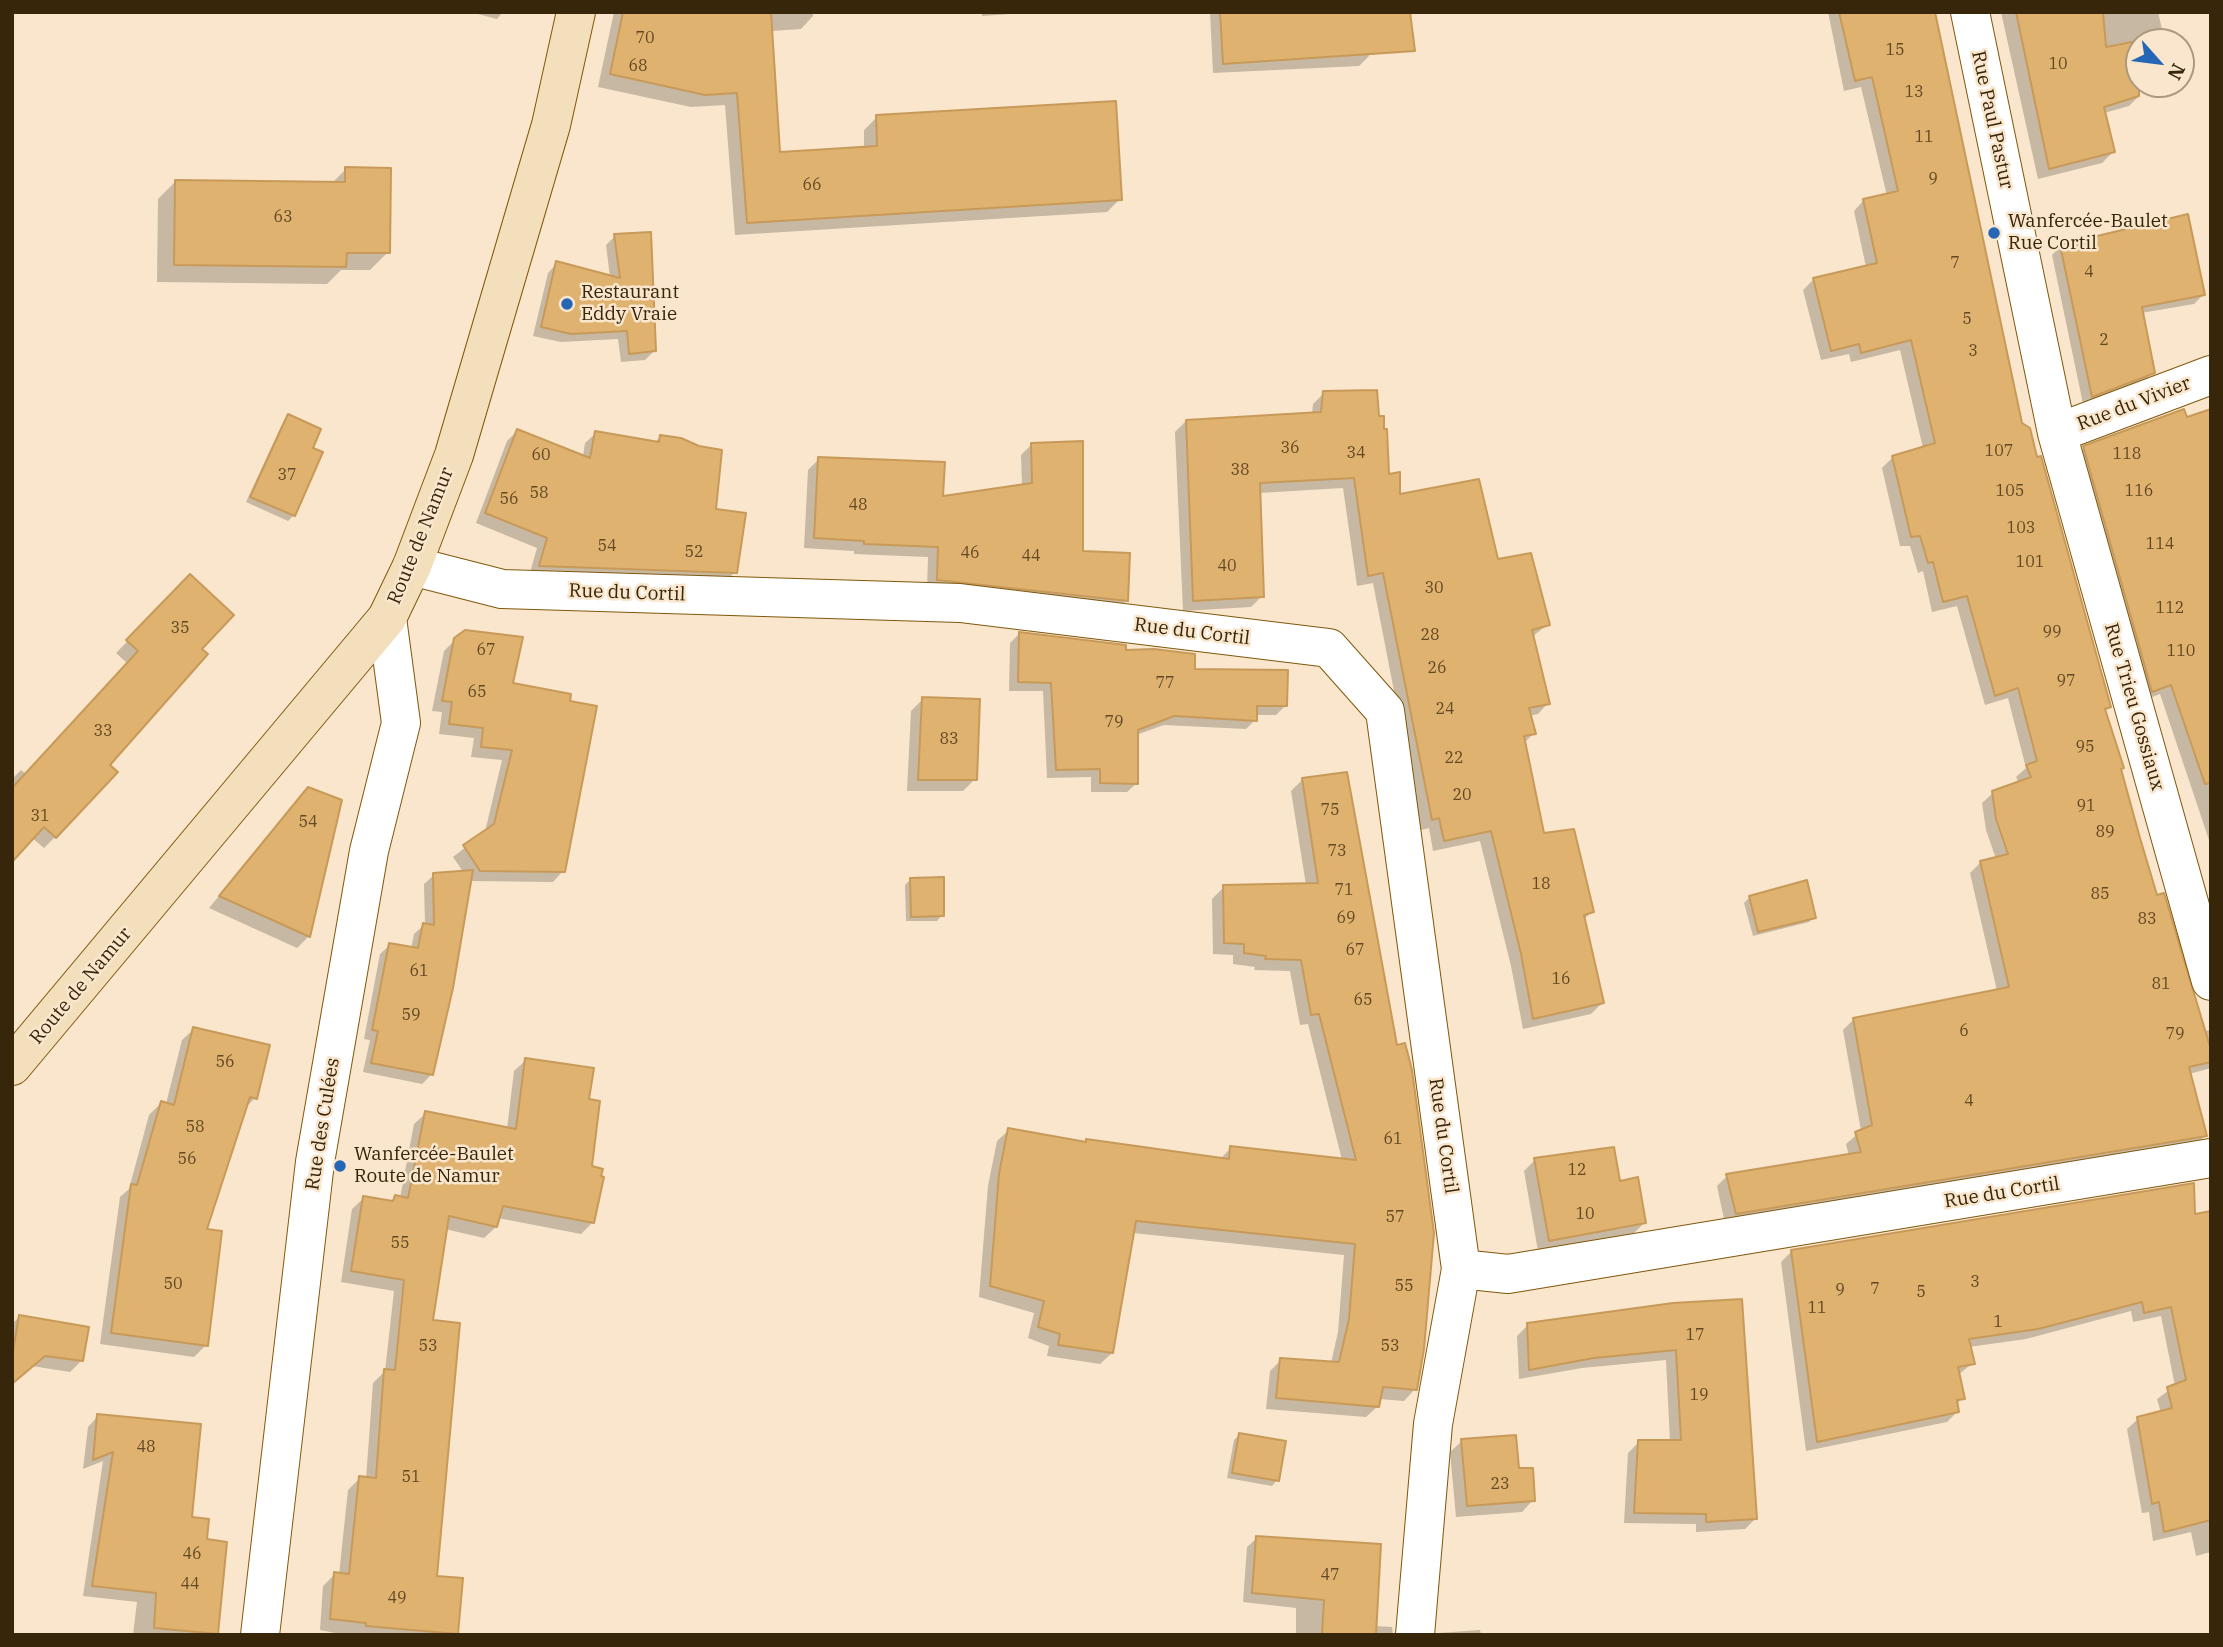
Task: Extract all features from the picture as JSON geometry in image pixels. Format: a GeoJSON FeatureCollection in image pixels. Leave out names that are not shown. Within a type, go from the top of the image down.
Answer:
{"type":"FeatureCollection","features":[{"type":"Feature","properties":{"kind":"main road","name":"Route de Namur"},"geometry":{"type":"LineString","coordinates":[[12,1066],[387,618],[412,566],[454,456],[551,125],[576,12]]}},
{"type":"Feature","properties":{"kind":"street","name":"Rue Paul Pastur"},"geometry":{"type":"LineString","coordinates":[[1970,12],[2057,433]]}},
{"type":"Feature","properties":{"kind":"street","name":"Rue du Vivier"},"geometry":{"type":"LineString","coordinates":[[2057,433],[2211,375]]}},
{"type":"Feature","properties":{"kind":"street","name":"Rue Trieu Gossiaux"},"geometry":{"type":"LineString","coordinates":[[2057,433],[2211,981]]}},
{"type":"Feature","properties":{"kind":"street","name":"Rue du Cortil"},"geometry":{"type":"LineString","coordinates":[[412,566],[502,589],[960,603],[1329,648],[1385,711],[1461,1269],[1433,1423],[1415,1635]]}},
{"type":"Feature","properties":{"kind":"street","name":"Rue des Culées"},"geometry":{"type":"LineString","coordinates":[[260,1635],[315,1162],[369,851],[401,723],[387,618]]}},
{"type":"Feature","properties":{"kind":"street","name":"Rue du Cortil"},"geometry":{"type":"LineString","coordinates":[[1461,1269],[1508,1274],[2211,1158]]}},
{"type":"Feature","properties":{"kind":"building"},"geometry":{"type":"Polygon","coordinates":[[[623,12],[771,12],[780,152],[877,146],[876,115],[1116,101],[1122,200],[747,223],[737,93],[705,95],[610,74],[623,12]]]}},
{"type":"Feature","properties":{"kind":"building"},"geometry":{"type":"Polygon","coordinates":[[[1220,12],[1410,12],[1415,51],[1223,64],[1220,12]]]}},
{"type":"Feature","properties":{"kind":"building"},"geometry":{"type":"Polygon","coordinates":[[[1839,12],[1935,12],[2022,423],[2030,428],[2037,457],[2041,456],[2111,707],[2105,709],[2124,768],[2121,769],[2140,838],[2157,895],[2164,893],[2211,1050],[2211,1062],[2189,1067],[2207,1136],[1736,1214],[1726,1174],[1861,1152],[1855,1132],[1872,1125],[1853,1018],[2009,987],[1980,861],[2008,854],[1996,819],[1992,791],[2031,777],[2026,765],[2037,761],[2018,688],[1995,696],[1967,596],[1943,602],[1933,562],[1928,563],[1920,536],[1911,537],[1892,456],[1935,443],[1911,340],[1861,353],[1859,344],[1831,351],[1813,278],[1877,263],[1863,199],[1898,191],[1872,77],[1855,81],[1839,12]]]}},
{"type":"Feature","properties":{"kind":"building"},"geometry":{"type":"Polygon","coordinates":[[[2016,12],[2103,12],[2106,47],[2125,43],[2125,98],[2133,98],[2104,107],[2115,152],[2049,169],[2016,12]]]}},
{"type":"Feature","properties":{"kind":"building"},"geometry":{"type":"Polygon","coordinates":[[[345,167],[391,168],[390,253],[347,253],[346,267],[174,265],[175,180],[345,182],[345,167]]]}},
{"type":"Feature","properties":{"kind":"building"},"geometry":{"type":"Polygon","coordinates":[[[2188,214],[2205,295],[2142,307],[2155,373],[2092,397],[2060,245],[2188,214]]]}},
{"type":"Feature","properties":{"kind":"building"},"geometry":{"type":"Polygon","coordinates":[[[651,232],[656,351],[629,354],[627,331],[571,334],[541,327],[556,261],[620,278],[614,234],[651,232]]]}},
{"type":"Feature","properties":{"kind":"building"},"geometry":{"type":"Polygon","coordinates":[[[1377,390],[1379,416],[1384,416],[1384,429],[1387,429],[1389,474],[1400,472],[1400,494],[1479,479],[1498,559],[1531,553],[1550,625],[1532,630],[1550,704],[1529,708],[1536,734],[1524,736],[1544,833],[1574,829],[1594,912],[1584,915],[1604,1003],[1533,1019],[1521,954],[1491,831],[1444,841],[1439,818],[1432,820],[1383,573],[1368,576],[1354,478],[1260,483],[1264,597],[1193,601],[1186,420],[1321,412],[1323,391],[1377,390]]]}},
{"type":"Feature","properties":{"kind":"building"},"geometry":{"type":"Polygon","coordinates":[[[2184,409],[2187,417],[2211,409],[2211,783],[2205,784],[2171,685],[2152,692],[2083,446],[2184,409]]]}},
{"type":"Feature","properties":{"kind":"building"},"geometry":{"type":"Polygon","coordinates":[[[288,414],[321,429],[313,448],[323,452],[295,516],[250,497],[288,414]]]}},
{"type":"Feature","properties":{"kind":"building"},"geometry":{"type":"Polygon","coordinates":[[[517,429],[590,458],[595,431],[659,442],[660,435],[681,438],[699,446],[722,450],[716,509],[746,513],[737,573],[539,566],[547,538],[485,513],[517,429]]]}},
{"type":"Feature","properties":{"kind":"building"},"geometry":{"type":"Polygon","coordinates":[[[1083,441],[1083,551],[1130,553],[1128,601],[937,580],[938,547],[864,544],[864,541],[814,538],[818,457],[945,462],[943,496],[1032,483],[1031,443],[1083,441]]]}},
{"type":"Feature","properties":{"kind":"building"},"geometry":{"type":"Polygon","coordinates":[[[190,574],[234,615],[202,649],[208,654],[110,765],[118,772],[56,838],[44,827],[12,862],[12,788],[138,651],[126,640],[190,574]]]}},
{"type":"Feature","properties":{"kind":"building"},"geometry":{"type":"Polygon","coordinates":[[[465,630],[523,637],[513,683],[571,694],[570,701],[597,706],[565,872],[480,871],[463,845],[494,824],[512,750],[481,747],[483,728],[449,724],[452,702],[442,701],[454,638],[465,630]]]}},
{"type":"Feature","properties":{"kind":"building"},"geometry":{"type":"Polygon","coordinates":[[[1019,632],[1126,645],[1126,650],[1154,649],[1195,654],[1195,669],[1288,670],[1287,706],[1257,706],[1257,721],[1174,716],[1138,730],[1138,784],[1100,783],[1100,769],[1056,770],[1051,683],[1018,682],[1019,632]]]}},
{"type":"Feature","properties":{"kind":"building"},"geometry":{"type":"Polygon","coordinates":[[[922,697],[980,699],[977,780],[918,780],[922,697]]]}},
{"type":"Feature","properties":{"kind":"building"},"geometry":{"type":"Polygon","coordinates":[[[1347,772],[1397,1045],[1405,1043],[1412,1070],[1434,1233],[1424,1349],[1417,1390],[1383,1387],[1379,1407],[1276,1398],[1280,1358],[1339,1362],[1349,1319],[1355,1244],[1136,1221],[1113,1353],[1058,1345],[1060,1334],[1038,1327],[1044,1301],[990,1286],[999,1174],[1008,1128],[1086,1142],[1086,1139],[1229,1159],[1230,1146],[1356,1160],[1319,1014],[1311,1015],[1301,960],[1265,959],[1266,956],[1244,953],[1244,944],[1224,943],[1223,885],[1318,883],[1302,778],[1347,772]]]}},
{"type":"Feature","properties":{"kind":"building"},"geometry":{"type":"Polygon","coordinates":[[[308,787],[342,800],[310,937],[219,896],[308,787]]]}},
{"type":"Feature","properties":{"kind":"building"},"geometry":{"type":"Polygon","coordinates":[[[473,870],[453,988],[433,1075],[371,1063],[378,1031],[372,1030],[389,943],[418,948],[423,923],[434,925],[433,873],[473,870]]]}},
{"type":"Feature","properties":{"kind":"building"},"geometry":{"type":"Polygon","coordinates":[[[944,877],[944,916],[911,917],[910,878],[944,877]]]}},
{"type":"Feature","properties":{"kind":"building"},"geometry":{"type":"Polygon","coordinates":[[[1807,880],[1816,918],[1758,932],[1749,896],[1807,880]]]}},
{"type":"Feature","properties":{"kind":"building"},"geometry":{"type":"Polygon","coordinates":[[[193,1027],[270,1045],[257,1099],[250,1097],[207,1229],[222,1231],[208,1346],[111,1333],[131,1184],[137,1185],[161,1101],[174,1105],[193,1027]]]}},
{"type":"Feature","properties":{"kind":"building"},"geometry":{"type":"Polygon","coordinates":[[[525,1058],[594,1068],[589,1099],[600,1101],[592,1166],[603,1169],[601,1176],[604,1177],[594,1223],[503,1206],[497,1227],[449,1216],[433,1320],[460,1323],[437,1576],[463,1578],[458,1634],[366,1626],[366,1623],[330,1619],[334,1572],[349,1574],[359,1476],[376,1478],[384,1369],[395,1370],[404,1280],[351,1271],[363,1196],[393,1201],[395,1195],[408,1198],[425,1111],[516,1129],[525,1058]]]}},
{"type":"Feature","properties":{"kind":"building"},"geometry":{"type":"Polygon","coordinates":[[[1614,1147],[1620,1181],[1638,1177],[1646,1223],[1549,1241],[1534,1158],[1614,1147]]]}},
{"type":"Feature","properties":{"kind":"building"},"geometry":{"type":"Polygon","coordinates":[[[2194,1183],[2195,1214],[2211,1211],[2211,1520],[2164,1532],[2159,1502],[2152,1504],[2137,1417],[2172,1408],[2167,1387],[2186,1380],[2171,1307],[2144,1313],[2142,1302],[2038,1329],[1969,1339],[1975,1364],[1958,1367],[1965,1399],[1957,1400],[1959,1412],[1817,1442],[1791,1250],[2194,1183]]]}},
{"type":"Feature","properties":{"kind":"building"},"geometry":{"type":"Polygon","coordinates":[[[1742,1299],[1757,1519],[1706,1522],[1706,1514],[1634,1513],[1638,1440],[1681,1440],[1676,1350],[1594,1358],[1529,1370],[1527,1323],[1673,1303],[1742,1299]]]}},
{"type":"Feature","properties":{"kind":"building"},"geometry":{"type":"Polygon","coordinates":[[[19,1315],[89,1327],[83,1361],[45,1356],[12,1384],[12,1357],[19,1315]]]}},
{"type":"Feature","properties":{"kind":"building"},"geometry":{"type":"Polygon","coordinates":[[[97,1414],[201,1424],[192,1517],[209,1519],[207,1539],[227,1542],[218,1634],[154,1628],[156,1593],[92,1586],[113,1452],[93,1460],[97,1414]]]}},
{"type":"Feature","properties":{"kind":"building"},"geometry":{"type":"Polygon","coordinates":[[[1239,1433],[1286,1441],[1279,1481],[1232,1473],[1239,1433]]]}},
{"type":"Feature","properties":{"kind":"building"},"geometry":{"type":"Polygon","coordinates":[[[1516,1435],[1519,1468],[1533,1468],[1535,1501],[1467,1506],[1461,1439],[1516,1435]]]}},
{"type":"Feature","properties":{"kind":"building"},"geometry":{"type":"Polygon","coordinates":[[[1256,1536],[1381,1544],[1376,1635],[1322,1635],[1324,1600],[1252,1593],[1256,1536]]]}},
{"type":"Feature","properties":{"kind":"place","name":"Wanfercée-Baulet Rue Cortil"},"geometry":{"type":"Point","coordinates":[1994,233]}},
{"type":"Feature","properties":{"kind":"place","name":"Restaurant Eddy Vraie"},"geometry":{"type":"Point","coordinates":[567,304]}},
{"type":"Feature","properties":{"kind":"place","name":"Wanfercée-Baulet Route de Namur"},"geometry":{"type":"Point","coordinates":[340,1166]}}]}
